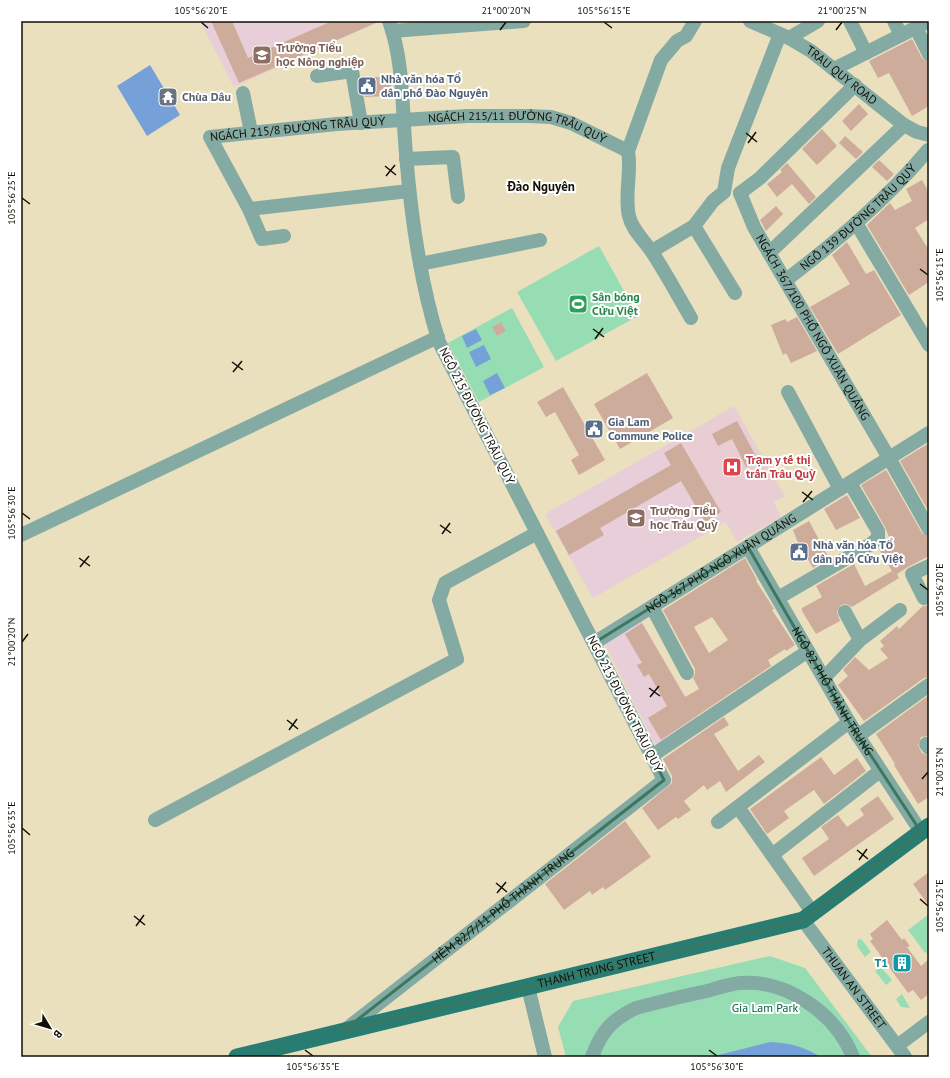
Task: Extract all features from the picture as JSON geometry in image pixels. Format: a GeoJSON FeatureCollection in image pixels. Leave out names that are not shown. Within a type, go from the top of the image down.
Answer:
{"type":"FeatureCollection","features":[{"type":"Feature","properties":{"kind":"main road","name":"THANH TRUNG STREET"},"geometry":{"type":"LineString","coordinates":[[237,1057],[528,987],[808,916],[925,829]]}},
{"type":"Feature","properties":{"kind":"street"},"geometry":{"type":"LineString","coordinates":[[391,26],[524,21]]}},
{"type":"Feature","properties":{"kind":"street"},"geometry":{"type":"LineString","coordinates":[[691,318],[652,251],[635,230],[629,216],[628,178],[630,163],[628,151],[661,60],[677,42],[686,36],[695,21]]}},
{"type":"Feature","properties":{"kind":"street","name":"TRAU QUY ROAD"},"geometry":{"type":"LineString","coordinates":[[750,21],[784,36],[811,51],[904,125],[923,133]]}},
{"type":"Feature","properties":{"kind":"street"},"geometry":{"type":"LineString","coordinates":[[724,192],[728,168],[784,36],[818,21]]}},
{"type":"Feature","properties":{"kind":"street"},"geometry":{"type":"LineString","coordinates":[[850,21],[866,53]]}},
{"type":"Feature","properties":{"kind":"street"},"geometry":{"type":"LineString","coordinates":[[894,21],[901,35]]}},
{"type":"Feature","properties":{"kind":"street"},"geometry":{"type":"LineString","coordinates":[[834,69],[923,23],[929,54]]}},
{"type":"Feature","properties":{"kind":"street","name":"NGÕ 215 ĐƯỜNG TRÂU QUỲ"},"geometry":{"type":"LineString","coordinates":[[391,26],[397,51],[409,191],[420,264],[430,314],[438,337],[537,533],[653,755],[664,780]]}},
{"type":"Feature","properties":{"kind":"street"},"geometry":{"type":"LineString","coordinates":[[317,76],[352,71],[360,123]]}},
{"type":"Feature","properties":{"kind":"street"},"geometry":{"type":"LineString","coordinates":[[652,251],[694,226],[713,201],[724,192],[734,189],[740,193],[760,178],[854,85]]}},
{"type":"Feature","properties":{"kind":"street"},"geometry":{"type":"LineString","coordinates":[[243,92],[251,132]]}},
{"type":"Feature","properties":{"kind":"street","name":"NGÁCH 215/11 ĐƯỜNG TRÂU QUỲ"},"geometry":{"type":"LineString","coordinates":[[403,121],[468,116],[551,117],[571,123],[628,151]]}},
{"type":"Feature","properties":{"kind":"street","name":"NGÁCH 215/8 ĐƯỜNG TRÂU QUỲ"},"geometry":{"type":"LineString","coordinates":[[284,236],[262,239],[210,137],[251,132],[403,121]]}},
{"type":"Feature","properties":{"kind":"street"},"geometry":{"type":"LineString","coordinates":[[769,253],[904,125]]}},
{"type":"Feature","properties":{"kind":"street"},"geometry":{"type":"LineString","coordinates":[[923,133],[928,152]]}},
{"type":"Feature","properties":{"kind":"street","name":"NGÕ 139 ĐƯỜNG TRÂU QUỲ"},"geometry":{"type":"LineString","coordinates":[[786,280],[856,223],[902,181],[928,152]]}},
{"type":"Feature","properties":{"kind":"street"},"geometry":{"type":"LineString","coordinates":[[406,159],[453,157],[458,197]]}},
{"type":"Feature","properties":{"kind":"street"},"geometry":{"type":"LineString","coordinates":[[248,209],[409,191]]}},
{"type":"Feature","properties":{"kind":"street","name":"NGÁCH 367/100 PHỐ NGÔ XUÂN QUẢNG"},"geometry":{"type":"LineString","coordinates":[[740,193],[754,226],[769,253],[890,458],[929,529]]}},
{"type":"Feature","properties":{"kind":"street"},"geometry":{"type":"LineString","coordinates":[[856,223],[929,345]]}},
{"type":"Feature","properties":{"kind":"street"},"geometry":{"type":"LineString","coordinates":[[694,226],[735,293]]}},
{"type":"Feature","properties":{"kind":"street"},"geometry":{"type":"LineString","coordinates":[[420,264],[540,240]]}},
{"type":"Feature","properties":{"kind":"street"},"geometry":{"type":"LineString","coordinates":[[21,535],[438,337]]}},
{"type":"Feature","properties":{"kind":"street"},"geometry":{"type":"LineString","coordinates":[[778,598],[871,544],[878,538],[876,527],[845,486],[788,392]]}},
{"type":"Feature","properties":{"kind":"street","name":"NGÕ 367 PHỐ NGÔ XUÂN QUẢNG"},"geometry":{"type":"LineString","coordinates":[[594,643],[929,433]]}},
{"type":"Feature","properties":{"kind":"street"},"geometry":{"type":"LineString","coordinates":[[155,820],[456,659],[438,600],[445,583],[537,533]]}},
{"type":"Feature","properties":{"kind":"street","name":"NGÕ 82 PHỐ THÀNH TRUNG"},"geometry":{"type":"LineString","coordinates":[[748,547],[849,722],[880,771],[925,829]]}},
{"type":"Feature","properties":{"kind":"street"},"geometry":{"type":"LineString","coordinates":[[924,598],[912,574],[929,566]]}},
{"type":"Feature","properties":{"kind":"street"},"geometry":{"type":"LineString","coordinates":[[652,607],[687,673]]}},
{"type":"Feature","properties":{"kind":"street"},"geometry":{"type":"LineString","coordinates":[[824,678],[860,640],[900,610]]}},
{"type":"Feature","properties":{"kind":"street"},"geometry":{"type":"LineString","coordinates":[[845,612],[860,640]]}},
{"type":"Feature","properties":{"kind":"street"},"geometry":{"type":"LineString","coordinates":[[653,755],[808,651]]}},
{"type":"Feature","properties":{"kind":"street"},"geometry":{"type":"LineString","coordinates":[[858,736],[929,685]]}},
{"type":"Feature","properties":{"kind":"street"},"geometry":{"type":"LineString","coordinates":[[718,822],[849,722]]}},
{"type":"Feature","properties":{"kind":"street"},"geometry":{"type":"LineString","coordinates":[[772,855],[880,771]]}},
{"type":"Feature","properties":{"kind":"street","name":"HẺM 82/7/11 PHỐ THÀNH TRUNG"},"geometry":{"type":"LineString","coordinates":[[343,1031],[664,780]]}},
{"type":"Feature","properties":{"kind":"street","name":"THUAN AN STREET"},"geometry":{"type":"LineString","coordinates":[[738,807],[772,855],[808,916],[899,1053]]}},
{"type":"Feature","properties":{"kind":"street"},"geometry":{"type":"LineString","coordinates":[[592,1057],[606,1028],[620,1015],[636,1008],[651,1004],[740,983],[764,984],[784,990],[805,1000],[823,1014],[837,1028],[849,1046],[853,1057]]}},
{"type":"Feature","properties":{"kind":"street"},"geometry":{"type":"LineString","coordinates":[[528,987],[545,1057]]}},
{"type":"Feature","properties":{"kind":"street"},"geometry":{"type":"LineString","coordinates":[[899,1053],[929,1022]]}},
{"type":"Feature","properties":{"kind":"highlighted area"},"geometry":{"type":"Polygon","coordinates":[[[748,547],[849,722],[921,832],[803,920],[343,1031],[664,780],[594,643],[748,547]]]}},
{"type":"Feature","properties":{"kind":"shaded area","name":"Trường Tiểu học Nông nghiệp"},"geometry":{"type":"Polygon","coordinates":[[[200,21],[378,21],[379,22],[234,87],[200,21]]]}},
{"type":"Feature","properties":{"kind":"shaded area","name":"Trạm y tế thị trấn Trâu Quỳ"},"geometry":{"type":"Polygon","coordinates":[[[734,406],[785,496],[774,502],[781,517],[737,542],[679,438],[734,406]]]}},
{"type":"Feature","properties":{"kind":"shaded area","name":"Trường Tiểu học Trâu Quỳ"},"geometry":{"type":"Polygon","coordinates":[[[679,438],[726,522],[593,598],[545,514],[679,438]]]}},
{"type":"Feature","properties":{"kind":"shaded area"},"geometry":{"type":"Polygon","coordinates":[[[640,619],[699,719],[658,744],[654,743],[604,642],[640,619]]]}},
{"type":"Feature","properties":{"kind":"green space","name":"Sân bóng Cửu Việt"},"geometry":{"type":"Polygon","coordinates":[[[599,246],[638,316],[556,361],[517,292],[599,246]]]}},
{"type":"Feature","properties":{"kind":"green space"},"geometry":{"type":"Polygon","coordinates":[[[512,308],[544,367],[479,402],[448,343],[512,308]]]}},
{"type":"Feature","properties":{"kind":"green space"},"geometry":{"type":"Polygon","coordinates":[[[929,914],[929,951],[925,953],[908,930],[929,914]]]}},
{"type":"Feature","properties":{"kind":"green space"},"geometry":{"type":"Polygon","coordinates":[[[858,939],[862,940],[871,952],[865,957],[857,946],[858,939]]]}},
{"type":"Feature","properties":{"kind":"green space","name":"Gia Lam Park"},"geometry":{"type":"Polygon","coordinates":[[[770,956],[805,968],[872,1057],[566,1057],[558,1027],[573,1001],[770,956]]]}},
{"type":"Feature","properties":{"kind":"green space"},"geometry":{"type":"Polygon","coordinates":[[[881,967],[892,980],[886,985],[875,971],[881,967]]]}},
{"type":"Feature","properties":{"kind":"green space"},"geometry":{"type":"Polygon","coordinates":[[[902,994],[910,1008],[901,1007],[896,999],[902,994]]]}},
{"type":"Feature","properties":{"kind":"water"},"geometry":{"type":"Polygon","coordinates":[[[150,65],[180,115],[147,136],[117,86],[150,65]]]}},
{"type":"Feature","properties":{"kind":"water"},"geometry":{"type":"Polygon","coordinates":[[[476,329],[482,340],[467,348],[462,336],[476,329]]]}},
{"type":"Feature","properties":{"kind":"water"},"geometry":{"type":"Polygon","coordinates":[[[484,345],[491,359],[476,367],[469,352],[484,345]]]}},
{"type":"Feature","properties":{"kind":"water"},"geometry":{"type":"Polygon","coordinates":[[[497,373],[505,388],[490,395],[483,381],[497,373]]]}},
{"type":"Feature","properties":{"kind":"water"},"geometry":{"type":"Polygon","coordinates":[[[770,1042],[796,1046],[808,1050],[820,1057],[711,1057],[770,1042]]]}},
{"type":"Feature","properties":{"kind":"building"},"geometry":{"type":"Polygon","coordinates":[[[211,21],[232,21],[248,58],[332,21],[380,21],[239,83],[211,21]]]}},
{"type":"Feature","properties":{"kind":"building"},"geometry":{"type":"Polygon","coordinates":[[[912,39],[922,58],[929,62],[929,106],[912,116],[889,73],[878,78],[869,61],[912,39]]]}},
{"type":"Feature","properties":{"kind":"building"},"geometry":{"type":"Polygon","coordinates":[[[391,76],[392,96],[365,97],[362,78],[391,76]]]}},
{"type":"Feature","properties":{"kind":"building"},"geometry":{"type":"Polygon","coordinates":[[[859,104],[868,114],[851,131],[842,121],[859,104]]]}},
{"type":"Feature","properties":{"kind":"building"},"geometry":{"type":"Polygon","coordinates":[[[822,129],[837,146],[817,165],[802,149],[822,129]]]}},
{"type":"Feature","properties":{"kind":"building"},"geometry":{"type":"Polygon","coordinates":[[[845,136],[863,152],[856,159],[839,143],[845,136]]]}},
{"type":"Feature","properties":{"kind":"building"},"geometry":{"type":"Polygon","coordinates":[[[879,160],[894,174],[887,181],[872,167],[879,160]]]}},
{"type":"Feature","properties":{"kind":"building"},"geometry":{"type":"Polygon","coordinates":[[[787,163],[816,197],[809,204],[792,184],[777,197],[767,184],[782,172],[780,170],[787,163]]]}},
{"type":"Feature","properties":{"kind":"building"},"geometry":{"type":"Polygon","coordinates":[[[922,180],[929,192],[929,219],[915,228],[929,250],[929,282],[909,295],[867,225],[890,203],[895,210],[912,201],[906,189],[922,180]]]}},
{"type":"Feature","properties":{"kind":"building"},"geometry":{"type":"Polygon","coordinates":[[[776,206],[783,214],[766,231],[760,220],[776,206]]]}},
{"type":"Feature","properties":{"kind":"building"},"geometry":{"type":"Polygon","coordinates":[[[847,242],[866,274],[874,270],[901,315],[838,354],[810,307],[850,284],[832,255],[847,242]]]}},
{"type":"Feature","properties":{"kind":"building"},"geometry":{"type":"Polygon","coordinates":[[[797,317],[817,351],[791,363],[786,353],[783,355],[771,325],[785,319],[787,322],[797,317]]]}},
{"type":"Feature","properties":{"kind":"building"},"geometry":{"type":"Polygon","coordinates":[[[501,322],[506,331],[497,336],[492,327],[501,322]]]}},
{"type":"Feature","properties":{"kind":"building"},"geometry":{"type":"Polygon","coordinates":[[[647,373],[673,418],[620,449],[594,404],[647,373]]]}},
{"type":"Feature","properties":{"kind":"building"},"geometry":{"type":"Polygon","coordinates":[[[563,387],[605,460],[579,475],[571,460],[579,455],[555,412],[546,417],[537,402],[563,387]]]}},
{"type":"Feature","properties":{"kind":"building"},"geometry":{"type":"Polygon","coordinates":[[[737,421],[758,460],[746,467],[732,439],[718,446],[712,434],[737,421]]]}},
{"type":"Feature","properties":{"kind":"building"},"geometry":{"type":"Polygon","coordinates":[[[681,443],[721,512],[705,522],[681,481],[600,528],[604,535],[569,555],[556,531],[671,465],[664,453],[681,443]]]}},
{"type":"Feature","properties":{"kind":"building"},"geometry":{"type":"Polygon","coordinates":[[[929,443],[929,512],[900,461],[929,443]]]}},
{"type":"Feature","properties":{"kind":"building"},"geometry":{"type":"Polygon","coordinates":[[[886,470],[922,533],[929,537],[929,556],[897,574],[899,578],[852,607],[846,604],[841,605],[837,612],[840,621],[816,634],[802,611],[802,608],[822,597],[816,586],[854,564],[865,586],[892,571],[879,549],[889,537],[885,527],[861,485],[886,470]]]}},
{"type":"Feature","properties":{"kind":"building"},"geometry":{"type":"Polygon","coordinates":[[[847,495],[860,518],[836,530],[824,509],[847,495]]]}},
{"type":"Feature","properties":{"kind":"building"},"geometry":{"type":"Polygon","coordinates":[[[809,521],[829,558],[813,568],[804,552],[802,553],[793,530],[809,521]]]}},
{"type":"Feature","properties":{"kind":"building"},"geometry":{"type":"Polygon","coordinates":[[[745,558],[757,580],[756,581],[774,609],[772,610],[795,645],[786,651],[785,649],[768,660],[771,666],[661,740],[648,718],[667,706],[649,674],[644,677],[637,665],[642,663],[625,634],[642,623],[685,697],[699,689],[693,678],[695,669],[663,610],[745,558]],[[712,617],[694,627],[709,653],[728,640],[712,617]]]}},
{"type":"Feature","properties":{"kind":"building"},"geometry":{"type":"Polygon","coordinates":[[[929,605],[929,677],[924,678],[864,721],[838,685],[848,676],[843,670],[855,657],[869,670],[888,658],[880,649],[884,646],[880,641],[897,626],[899,629],[923,606],[929,605]]]}},
{"type":"Feature","properties":{"kind":"building"},"geometry":{"type":"Polygon","coordinates":[[[929,695],[929,736],[921,737],[918,745],[922,753],[929,756],[929,797],[918,804],[876,734],[929,695]]]}},
{"type":"Feature","properties":{"kind":"building"},"geometry":{"type":"Polygon","coordinates":[[[724,717],[729,725],[714,734],[738,771],[759,755],[765,762],[726,792],[720,781],[707,790],[704,785],[684,801],[691,810],[678,819],[676,817],[658,830],[642,808],[672,783],[672,776],[663,759],[724,717]]]}},
{"type":"Feature","properties":{"kind":"building"},"geometry":{"type":"Polygon","coordinates":[[[821,757],[834,775],[857,758],[866,771],[824,804],[814,790],[784,811],[789,818],[767,834],[750,809],[821,757]]]}},
{"type":"Feature","properties":{"kind":"building"},"geometry":{"type":"Polygon","coordinates":[[[878,796],[894,819],[814,876],[802,858],[829,839],[821,827],[838,815],[847,827],[864,815],[860,809],[878,796]]]}},
{"type":"Feature","properties":{"kind":"building"},"geometry":{"type":"Polygon","coordinates":[[[625,821],[651,857],[605,890],[603,887],[592,895],[590,891],[564,910],[545,884],[625,821]]]}},
{"type":"Feature","properties":{"kind":"building"},"geometry":{"type":"Polygon","coordinates":[[[929,872],[929,906],[913,884],[929,872]]]}},
{"type":"Feature","properties":{"kind":"building","name":"T1"},"geometry":{"type":"Polygon","coordinates":[[[887,920],[902,940],[904,938],[910,946],[907,947],[921,966],[929,959],[929,994],[921,1000],[913,990],[908,993],[870,941],[873,939],[870,934],[887,920]]]}},
{"type":"Feature","properties":{"kind":"place","name":"Trường Tiểu học Nông nghiệp"},"geometry":{"type":"Point","coordinates":[262,55]}},
{"type":"Feature","properties":{"kind":"place","name":"Nhà văn hóa Tổ dân phố Đào Nguyên"},"geometry":{"type":"Point","coordinates":[367,86]}},
{"type":"Feature","properties":{"kind":"place","name":"Chùa Dâu"},"geometry":{"type":"Point","coordinates":[168,97]}},
{"type":"Feature","properties":{"kind":"place","name":"Sân bóng Cửu Việt"},"geometry":{"type":"Point","coordinates":[578,304]}},
{"type":"Feature","properties":{"kind":"place","name":"Gia Lam Commune Police"},"geometry":{"type":"Point","coordinates":[594,429]}},
{"type":"Feature","properties":{"kind":"place","name":"Trạm y tế thị trấn Trâu Quỳ"},"geometry":{"type":"Point","coordinates":[732,467]}},
{"type":"Feature","properties":{"kind":"place","name":"Trường Tiểu học Trâu Quỳ"},"geometry":{"type":"Point","coordinates":[636,518]}},
{"type":"Feature","properties":{"kind":"place","name":"Nhà văn hóa Tổ dân phố Cửu Việt"},"geometry":{"type":"Point","coordinates":[799,552]}},
{"type":"Feature","properties":{"kind":"place","name":"T1"},"geometry":{"type":"Point","coordinates":[902,963]}},
{"type":"Feature","properties":{"kind":"district","name":"Đào Nguyên"},"geometry":{"type":"Point","coordinates":[541,186]}}]}
